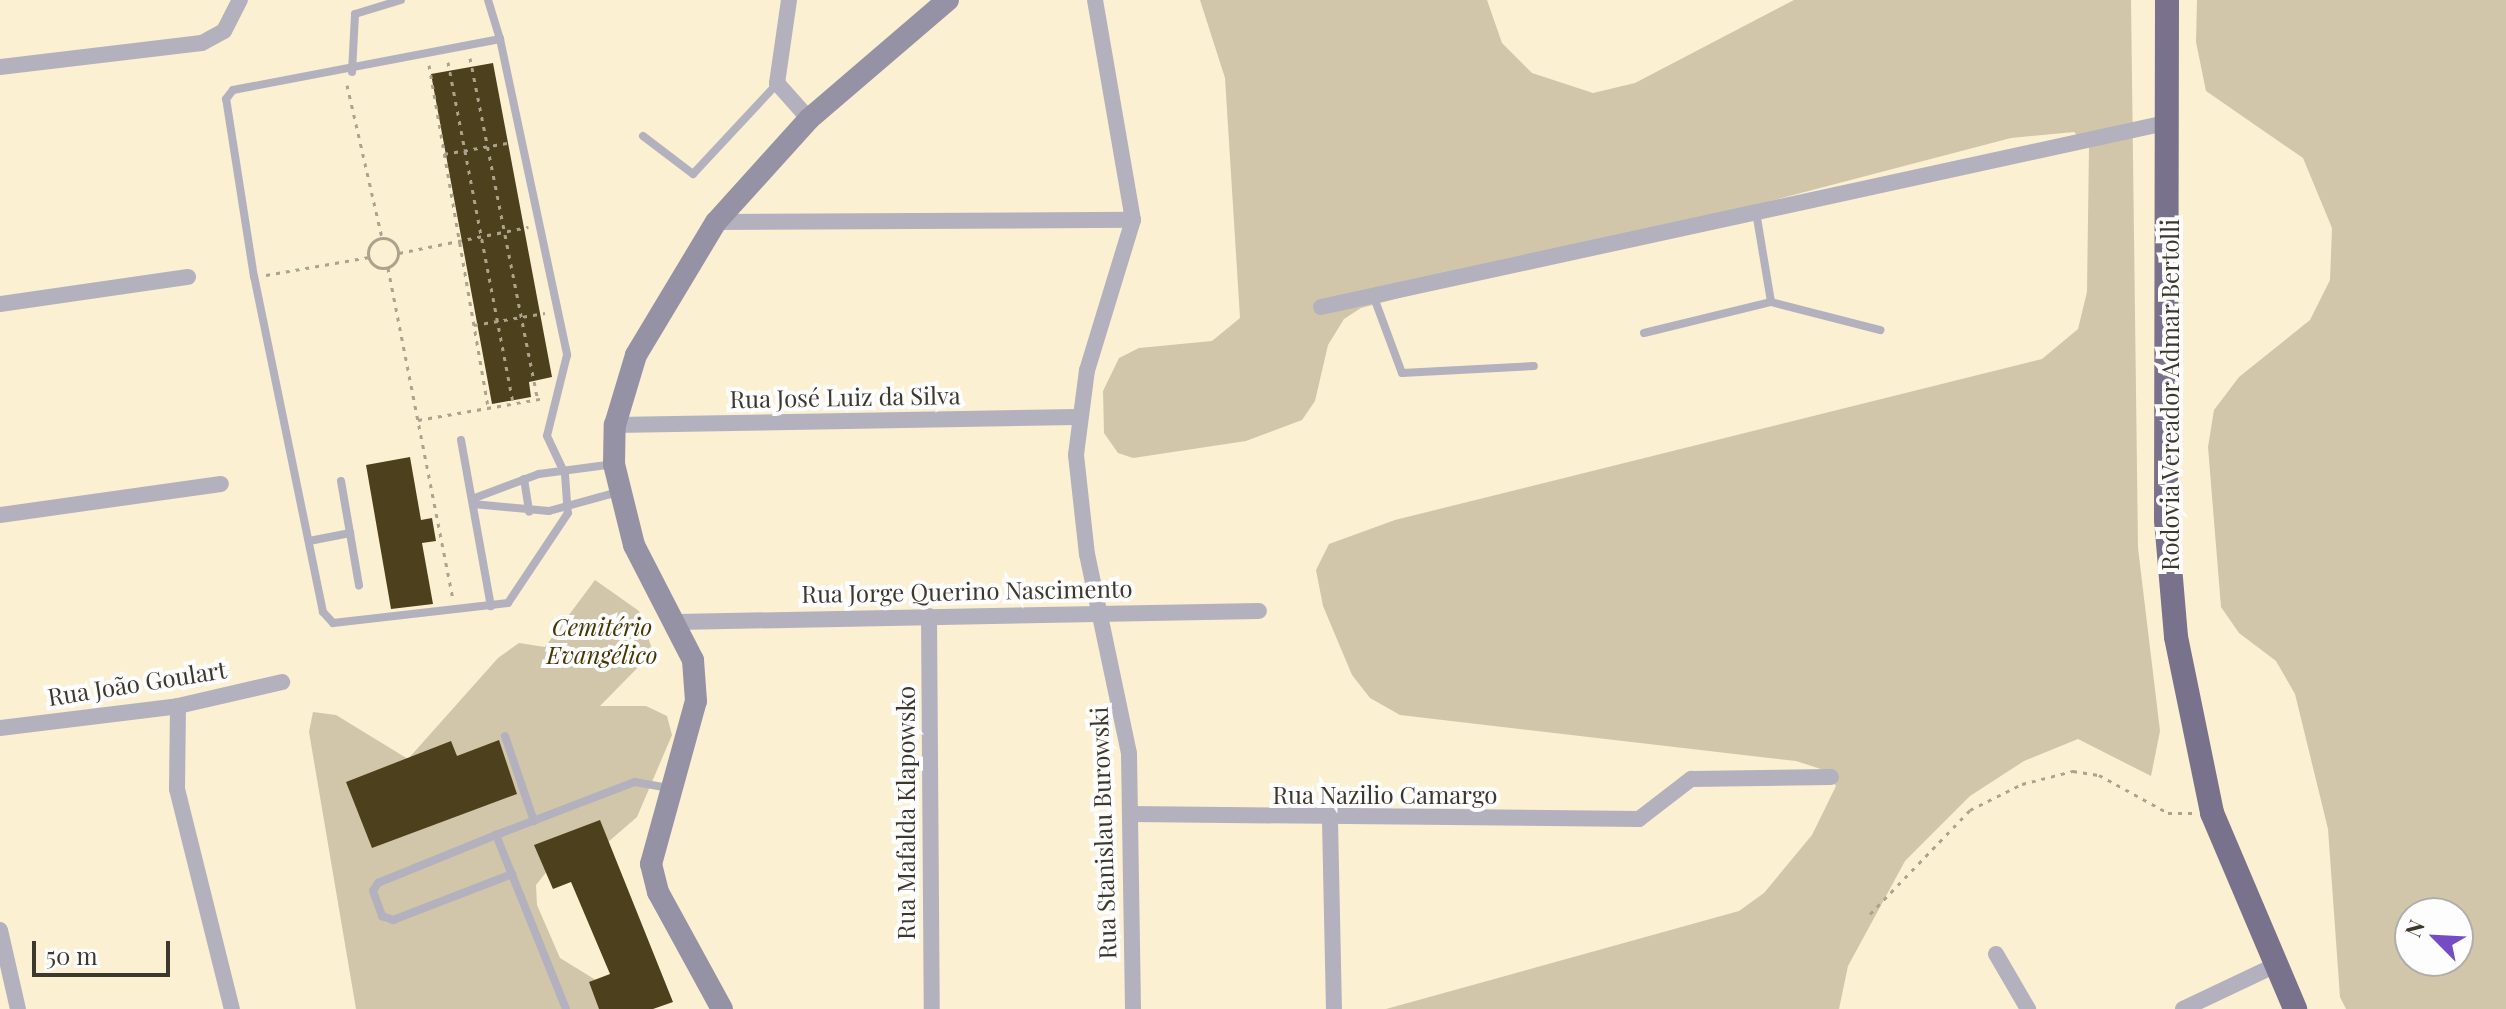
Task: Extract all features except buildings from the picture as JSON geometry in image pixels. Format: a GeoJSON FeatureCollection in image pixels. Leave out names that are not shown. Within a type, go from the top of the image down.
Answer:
{"type":"FeatureCollection","features":[{"type":"Feature","properties":{"kind":"highway","name":"Rodovia Vereador Admar Bertolli"},"geometry":{"type":"LineString","coordinates":[[2167,0],[2170,122],[2166,520],[2176,637],[2212,813],[2274,966],[2295,1009]]}},
{"type":"Feature","properties":{"kind":"main road"},"geometry":{"type":"LineString","coordinates":[[722,1009],[658,892],[651,864],[696,701],[693,660],[677,622],[634,545],[618,492],[614,464],[615,425],[636,355],[716,222],[809,119],[948,0]]}},
{"type":"Feature","properties":{"kind":"street"},"geometry":{"type":"LineString","coordinates":[[0,67],[202,43],[224,31],[240,0]]}},
{"type":"Feature","properties":{"kind":"street"},"geometry":{"type":"LineString","coordinates":[[789,0],[777,83],[809,119]]}},
{"type":"Feature","properties":{"kind":"street","name":"Rua Stanislau Burowski"},"geometry":{"type":"LineString","coordinates":[[1095,0],[1133,220],[1076,417],[1099,610],[1123,699],[1131,814],[1133,1009]]}},
{"type":"Feature","properties":{"kind":"street"},"geometry":{"type":"LineString","coordinates":[[1321,307],[2170,122]]}},
{"type":"Feature","properties":{"kind":"street"},"geometry":{"type":"LineString","coordinates":[[716,222],[1133,220]]}},
{"type":"Feature","properties":{"kind":"street"},"geometry":{"type":"LineString","coordinates":[[0,304],[188,277]]}},
{"type":"Feature","properties":{"kind":"street","name":"Rua José Luiz da Silva"},"geometry":{"type":"LineString","coordinates":[[615,425],[1076,417]]}},
{"type":"Feature","properties":{"kind":"street"},"geometry":{"type":"LineString","coordinates":[[0,515],[221,484]]}},
{"type":"Feature","properties":{"kind":"street","name":"Rua Jorge Querino Nascimento"},"geometry":{"type":"LineString","coordinates":[[677,622],[1099,610],[1259,611]]}},
{"type":"Feature","properties":{"kind":"street","name":"Rua Mafalda Klapowsko"},"geometry":{"type":"LineString","coordinates":[[929,616],[932,1009]]}},
{"type":"Feature","properties":{"kind":"street","name":"Rua João Goulart"},"geometry":{"type":"LineString","coordinates":[[0,728],[178,706],[282,682]]}},
{"type":"Feature","properties":{"kind":"street"},"geometry":{"type":"LineString","coordinates":[[178,706],[177,789],[232,1009]]}},
{"type":"Feature","properties":{"kind":"street","name":"Rua Nazilio Camargo"},"geometry":{"type":"LineString","coordinates":[[1131,814],[1330,820],[1639,819],[1691,779],[1831,777]]}},
{"type":"Feature","properties":{"kind":"street"},"geometry":{"type":"LineString","coordinates":[[1330,820],[1334,1009]]}},
{"type":"Feature","properties":{"kind":"street"},"geometry":{"type":"LineString","coordinates":[[0,930],[18,1009]]}},
{"type":"Feature","properties":{"kind":"street"},"geometry":{"type":"LineString","coordinates":[[1996,954],[2028,1009]]}},
{"type":"Feature","properties":{"kind":"street"},"geometry":{"type":"LineString","coordinates":[[2183,1009],[2274,966]]}},
{"type":"Feature","properties":{"kind":"lane"},"geometry":{"type":"LineString","coordinates":[[348,72],[355,14],[401,0]]}},
{"type":"Feature","properties":{"kind":"lane"},"geometry":{"type":"LineString","coordinates":[[488,0],[500,39],[526,140],[559,310],[567,368],[547,436],[565,474],[571,501],[517,598],[491,606],[455,611],[333,623],[323,612],[254,277],[226,99],[233,90],[348,72],[500,39]]}},
{"type":"Feature","properties":{"kind":"lane"},"geometry":{"type":"LineString","coordinates":[[643,136],[693,174],[777,83]]}},
{"type":"Feature","properties":{"kind":"lane"},"geometry":{"type":"LineString","coordinates":[[1756,212],[1771,302]]}},
{"type":"Feature","properties":{"kind":"lane"},"geometry":{"type":"LineString","coordinates":[[1373,295],[1402,373],[1534,366]]}},
{"type":"Feature","properties":{"kind":"lane"},"geometry":{"type":"LineString","coordinates":[[1644,333],[1771,302],[1880,330]]}},
{"type":"Feature","properties":{"kind":"lane"},"geometry":{"type":"LineString","coordinates":[[461,440],[491,606]]}},
{"type":"Feature","properties":{"kind":"lane"},"geometry":{"type":"LineString","coordinates":[[472,502],[524,479],[614,464]]}},
{"type":"Feature","properties":{"kind":"lane"},"geometry":{"type":"LineString","coordinates":[[524,479],[529,512]]}},
{"type":"Feature","properties":{"kind":"lane"},"geometry":{"type":"LineString","coordinates":[[341,481],[359,585]]}},
{"type":"Feature","properties":{"kind":"lane"},"geometry":{"type":"LineString","coordinates":[[472,502],[529,512],[618,492]]}},
{"type":"Feature","properties":{"kind":"lane"},"geometry":{"type":"LineString","coordinates":[[309,541],[350,533]]}},
{"type":"Feature","properties":{"kind":"lane"},"geometry":{"type":"LineString","coordinates":[[505,736],[534,821]]}},
{"type":"Feature","properties":{"kind":"lane"},"geometry":{"type":"LineString","coordinates":[[512,874],[393,920],[382,916],[373,891],[378,883],[635,782],[671,789]]}},
{"type":"Feature","properties":{"kind":"lane"},"geometry":{"type":"LineString","coordinates":[[496,835],[566,1009]]}},
{"type":"Feature","properties":{"kind":"path"},"geometry":{"type":"LineString","coordinates":[[468,46],[538,400]]}},
{"type":"Feature","properties":{"kind":"path"},"geometry":{"type":"LineString","coordinates":[[446,51],[513,404]]}},
{"type":"Feature","properties":{"kind":"path"},"geometry":{"type":"LineString","coordinates":[[428,61],[488,408]]}},
{"type":"Feature","properties":{"kind":"path"},"geometry":{"type":"LineString","coordinates":[[348,72],[382,238],[399,253]]}},
{"type":"Feature","properties":{"kind":"path"},"geometry":{"type":"LineString","coordinates":[[444,154],[526,140]]}},
{"type":"Feature","properties":{"kind":"path"},"geometry":{"type":"LineString","coordinates":[[455,611],[388,268],[399,253],[542,224]]}},
{"type":"Feature","properties":{"kind":"path"},"geometry":{"type":"LineString","coordinates":[[369,257],[382,238]]}},
{"type":"Feature","properties":{"kind":"path"},"geometry":{"type":"LineString","coordinates":[[254,277],[369,257],[388,268]]}},
{"type":"Feature","properties":{"kind":"path"},"geometry":{"type":"LineString","coordinates":[[474,325],[559,310]]}},
{"type":"Feature","properties":{"kind":"path"},"geometry":{"type":"LineString","coordinates":[[418,420],[558,396]]}},
{"type":"Feature","properties":{"kind":"path"},"geometry":{"type":"LineString","coordinates":[[1870,914],[1970,810],[2022,784],[2073,771],[2099,775],[2168,813],[2212,813]]}},
{"type":"Feature","properties":{"kind":"green space"},"geometry":{"type":"Polygon","coordinates":[[[1200,0],[1487,0],[1502,43],[1532,73],[1593,93],[1635,83],[1794,0],[2131,0],[2138,548],[2160,731],[2151,776],[2078,739],[2024,761],[1970,796],[1905,861],[1848,966],[1839,1009],[1386,1009],[1739,911],[1764,893],[1812,835],[1836,786],[1824,770],[1796,761],[1400,715],[1370,698],[1352,675],[1323,606],[1316,570],[1329,544],[1395,520],[2042,359],[2078,329],[2087,292],[2089,147],[2074,132],[2011,138],[1361,308],[1344,319],[1328,345],[1315,401],[1302,420],[1246,441],[1133,458],[1118,453],[1104,433],[1103,391],[1119,358],[1139,348],[1212,341],[1240,318],[1225,78],[1200,0]]]}},
{"type":"Feature","properties":{"kind":"green space"},"geometry":{"type":"Polygon","coordinates":[[[2197,0],[2506,0],[2506,1009],[2346,1009],[2340,997],[2328,829],[2295,694],[2276,661],[2239,633],[2221,607],[2208,447],[2214,410],[2239,377],[2310,320],[2330,280],[2332,228],[2303,158],[2206,91],[2196,42],[2197,0]]]}},
{"type":"Feature","properties":{"kind":"green space","name":"Cemitério Evangélico"},"geometry":{"type":"Polygon","coordinates":[[[595,580],[639,611],[653,652],[600,706],[646,706],[667,716],[672,735],[637,817],[600,849],[556,860],[536,885],[537,905],[560,958],[643,1009],[356,1009],[309,732],[313,712],[336,715],[408,759],[498,658],[519,643],[545,647],[595,580]]]}}]}
